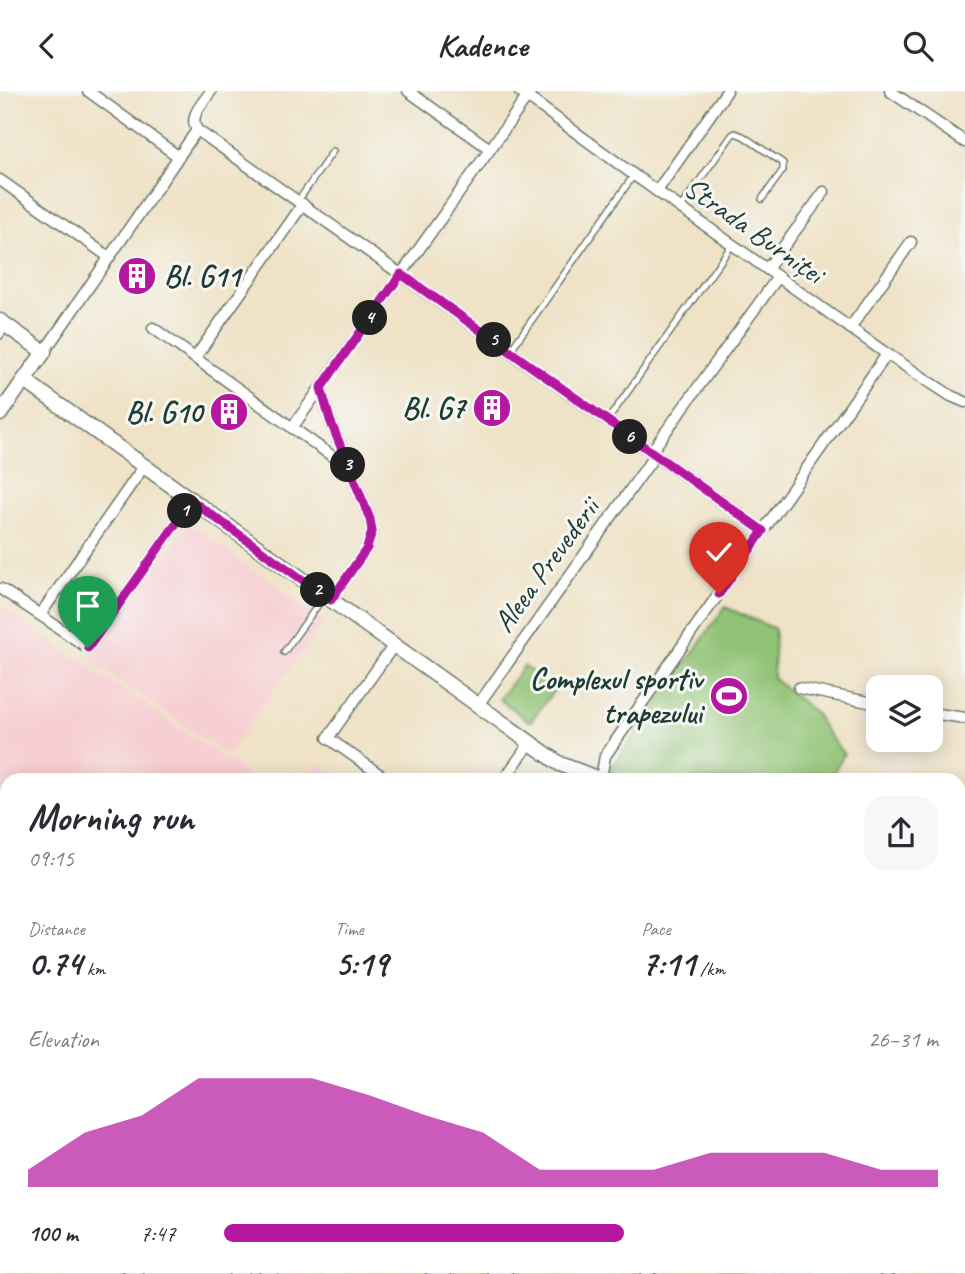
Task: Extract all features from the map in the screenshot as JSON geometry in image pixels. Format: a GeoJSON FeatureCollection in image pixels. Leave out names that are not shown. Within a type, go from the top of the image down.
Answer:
{"type":"FeatureCollection","features":[{"type":"Feature","properties":{"kind":"street"},"geometry":{"type":"LineString","coordinates":[[88,91],[179,156]]}},
{"type":"Feature","properties":{"kind":"street"},"geometry":{"type":"LineString","coordinates":[[211,91],[194,117],[197,130],[763,531]]}},
{"type":"Feature","properties":{"kind":"street"},"geometry":{"type":"LineString","coordinates":[[408,91],[490,149]]}},
{"type":"Feature","properties":{"kind":"street"},"geometry":{"type":"LineString","coordinates":[[657,191],[727,91]]}},
{"type":"Feature","properties":{"kind":"street"},"geometry":{"type":"LineString","coordinates":[[890,91],[965,142]]}},
{"type":"Feature","properties":{"kind":"street"},"geometry":{"type":"LineString","coordinates":[[292,428],[490,149],[526,93]]}},
{"type":"Feature","properties":{"kind":"street","name":"Strada Burniței"},"geometry":{"type":"LineString","coordinates":[[526,93],[732,245],[887,354],[965,403]]}},
{"type":"Feature","properties":{"kind":"street"},"geometry":{"type":"LineString","coordinates":[[0,414],[197,130]]}},
{"type":"Feature","properties":{"kind":"street"},"geometry":{"type":"LineString","coordinates":[[0,180],[110,257]]}},
{"type":"Feature","properties":{"kind":"street"},"geometry":{"type":"LineString","coordinates":[[766,269],[824,192]]}},
{"type":"Feature","properties":{"kind":"street"},"geometry":{"type":"LineString","coordinates":[[195,358],[300,203]]}},
{"type":"Feature","properties":{"kind":"street"},"geometry":{"type":"LineString","coordinates":[[850,328],[911,242]]}},
{"type":"Feature","properties":{"kind":"street","name":"Aleea Prevederii"},"geometry":{"type":"LineString","coordinates":[[478,705],[778,277]]}},
{"type":"Feature","properties":{"kind":"street"},"geometry":{"type":"LineString","coordinates":[[2,328],[44,352]]}},
{"type":"Feature","properties":{"kind":"street"},"geometry":{"type":"LineString","coordinates":[[153,328],[350,469]]}},
{"type":"Feature","properties":{"kind":"street"},"geometry":{"type":"LineString","coordinates":[[602,773],[605,756],[887,354]]}},
{"type":"Feature","properties":{"kind":"street"},"geometry":{"type":"LineString","coordinates":[[24,380],[530,743],[565,766],[583,773]]}},
{"type":"Feature","properties":{"kind":"street"},"geometry":{"type":"LineString","coordinates":[[321,388],[330,420],[370,519],[372,531],[367,548],[328,597]]}},
{"type":"Feature","properties":{"kind":"street"},"geometry":{"type":"LineString","coordinates":[[40,615],[144,466]]}},
{"type":"Feature","properties":{"kind":"street"},"geometry":{"type":"LineString","coordinates":[[1,589],[88,648],[192,501]]}},
{"type":"Feature","properties":{"kind":"street"},"geometry":{"type":"LineString","coordinates":[[378,773],[328,738],[394,645]]}},
{"type":"Feature","properties":{"kind":"street"},"geometry":{"type":"LineString","coordinates":[[799,688],[866,702]]}},
{"type":"Feature","properties":{"kind":"street"},"geometry":{"type":"LineString","coordinates":[[943,715],[965,718]]}},
{"type":"Feature","properties":{"kind":"street"},"geometry":{"type":"LineString","coordinates":[[509,773],[530,743]]}},
{"type":"Feature","properties":{"kind":"lane"},"geometry":{"type":"LineString","coordinates":[[680,208],[735,133],[783,163],[783,170],[762,199]]}},
{"type":"Feature","properties":{"kind":"lane"},"geometry":{"type":"LineString","coordinates":[[300,203],[333,151]]}},
{"type":"Feature","properties":{"kind":"lane"},"geometry":{"type":"LineString","coordinates":[[510,351],[634,175]]}},
{"type":"Feature","properties":{"kind":"lane"},"geometry":{"type":"LineString","coordinates":[[607,421],[732,245]]}},
{"type":"Feature","properties":{"kind":"lane"},"geometry":{"type":"LineString","coordinates":[[284,652],[328,597]]}},
{"type":"Feature","properties":{"kind":"shaded area"},"geometry":{"type":"Polygon","coordinates":[[[189,523],[325,621],[227,755],[90,661],[189,523]]]}},
{"type":"Feature","properties":{"kind":"shaded area"},"geometry":{"type":"Polygon","coordinates":[[[0,606],[246,773],[0,773],[0,606]]]}},
{"type":"Feature","properties":{"kind":"shaded area"},"geometry":{"type":"Polygon","coordinates":[[[319,762],[336,773],[311,773],[319,762]]]}},
{"type":"Feature","properties":{"kind":"shaded area"},"geometry":{"type":"Polygon","coordinates":[[[722,1273],[865,1273],[864,1274],[722,1273]]]}},
{"type":"Feature","properties":{"kind":"green space","name":"Complexul sportiv trapezului"},"geometry":{"type":"Polygon","coordinates":[[[725,607],[775,629],[773,678],[816,714],[826,732],[844,754],[833,773],[609,772],[725,607]]]}},
{"type":"Feature","properties":{"kind":"green space"},"geometry":{"type":"Polygon","coordinates":[[[524,666],[555,689],[530,722],[499,699],[524,666]]]}},
{"type":"Feature","properties":{"kind":"place","name":"Bl. G11"},"geometry":{"type":"Point","coordinates":[137,276]}},
{"type":"Feature","properties":{"kind":"place","name":"Bl. G7"},"geometry":{"type":"Point","coordinates":[492,408]}},
{"type":"Feature","properties":{"kind":"place","name":"Bl. G10"},"geometry":{"type":"Point","coordinates":[229,412]}},
{"type":"Feature","properties":{"kind":"place","name":"Complexul sportiv trapezului"},"geometry":{"type":"Point","coordinates":[729,696]}},
{"type":"Feature","properties":{"kind":"route"},"geometry":{"type":"LineString","coordinates":[[88,648],[192,501],[331,600],[367,548],[372,531],[370,519],[330,420],[321,388],[401,274],[763,531],[719,594]]}}]}
